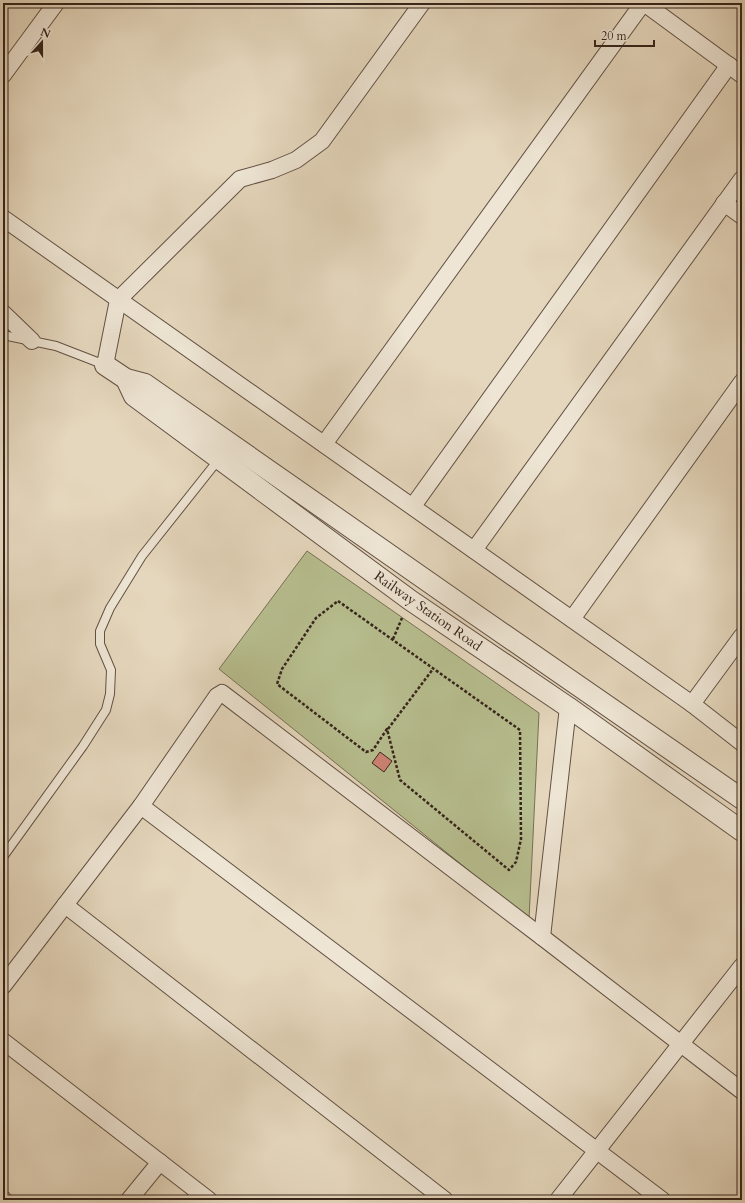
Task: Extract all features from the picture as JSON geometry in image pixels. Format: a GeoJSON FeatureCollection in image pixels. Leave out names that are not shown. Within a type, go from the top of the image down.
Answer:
{"type":"FeatureCollection","features":[{"type":"Feature","properties":{"kind":"street"},"geometry":{"type":"LineString","coordinates":[[3,75],[56,3]]}},
{"type":"Feature","properties":{"kind":"street"},"geometry":{"type":"LineString","coordinates":[[105,365],[118,300],[240,179],[272,170],[296,160],[322,140],[422,3]]}},
{"type":"Feature","properties":{"kind":"street"},"geometry":{"type":"LineString","coordinates":[[324,444],[643,3],[736,70],[412,506]]}},
{"type":"Feature","properties":{"kind":"street"},"geometry":{"type":"LineString","coordinates":[[474,550],[742,179]]}},
{"type":"Feature","properties":{"kind":"street"},"geometry":{"type":"LineString","coordinates":[[724,203],[742,216]]}},
{"type":"Feature","properties":{"kind":"street"},"geometry":{"type":"LineString","coordinates":[[3,218],[692,704],[742,743]]}},
{"type":"Feature","properties":{"kind":"street"},"geometry":{"type":"LineString","coordinates":[[3,313],[32,341]]}},
{"type":"Feature","properties":{"kind":"street","name":"Railway Station Road"},"geometry":{"type":"LineString","coordinates":[[105,365],[126,379],[145,384],[467,609],[742,798]]}},
{"type":"Feature","properties":{"kind":"street","name":"Railway Station Road"},"geometry":{"type":"LineString","coordinates":[[126,379],[134,396],[410,600],[568,707],[742,830]]}},
{"type":"Feature","properties":{"kind":"street"},"geometry":{"type":"LineString","coordinates":[[572,619],[742,382]]}},
{"type":"Feature","properties":{"kind":"street"},"geometry":{"type":"LineString","coordinates":[[692,704],[742,636]]}},
{"type":"Feature","properties":{"kind":"street"},"geometry":{"type":"LineString","coordinates":[[3,986],[141,806],[217,696],[222,693],[742,1091]]}},
{"type":"Feature","properties":{"kind":"street"},"geometry":{"type":"LineString","coordinates":[[542,937],[568,707]]}},
{"type":"Feature","properties":{"kind":"street"},"geometry":{"type":"LineString","coordinates":[[141,806],[662,1200]]}},
{"type":"Feature","properties":{"kind":"street"},"geometry":{"type":"LineString","coordinates":[[65,905],[445,1200]]}},
{"type":"Feature","properties":{"kind":"street"},"geometry":{"type":"LineString","coordinates":[[558,1200],[742,966]]}},
{"type":"Feature","properties":{"kind":"street"},"geometry":{"type":"LineString","coordinates":[[3,1041],[209,1200]]}},
{"type":"Feature","properties":{"kind":"street"},"geometry":{"type":"LineString","coordinates":[[129,1200],[160,1162]]}},
{"type":"Feature","properties":{"kind":"lane"},"geometry":{"type":"LineString","coordinates":[[3,335],[56,346],[105,365]]}},
{"type":"Feature","properties":{"kind":"lane"},"geometry":{"type":"LineString","coordinates":[[3,857],[83,746],[106,710],[110,694],[111,670],[100,644],[100,631],[110,608],[142,556],[219,458]]}},
{"type":"Feature","properties":{"kind":"path"},"geometry":{"type":"LineString","coordinates":[[387,729],[400,780],[509,870],[516,862],[521,840],[520,730],[433,668],[338,601],[316,618],[282,669],[277,684],[366,752],[373,750],[387,729],[433,668]]}},
{"type":"Feature","properties":{"kind":"green space"},"geometry":{"type":"Polygon","coordinates":[[[307,551],[539,713],[529,919],[219,669],[307,551]]]}},
{"type":"Feature","properties":{"kind":"building"},"geometry":{"type":"Polygon","coordinates":[[[380,752],[392,761],[384,772],[372,763],[380,752]]]}}]}
